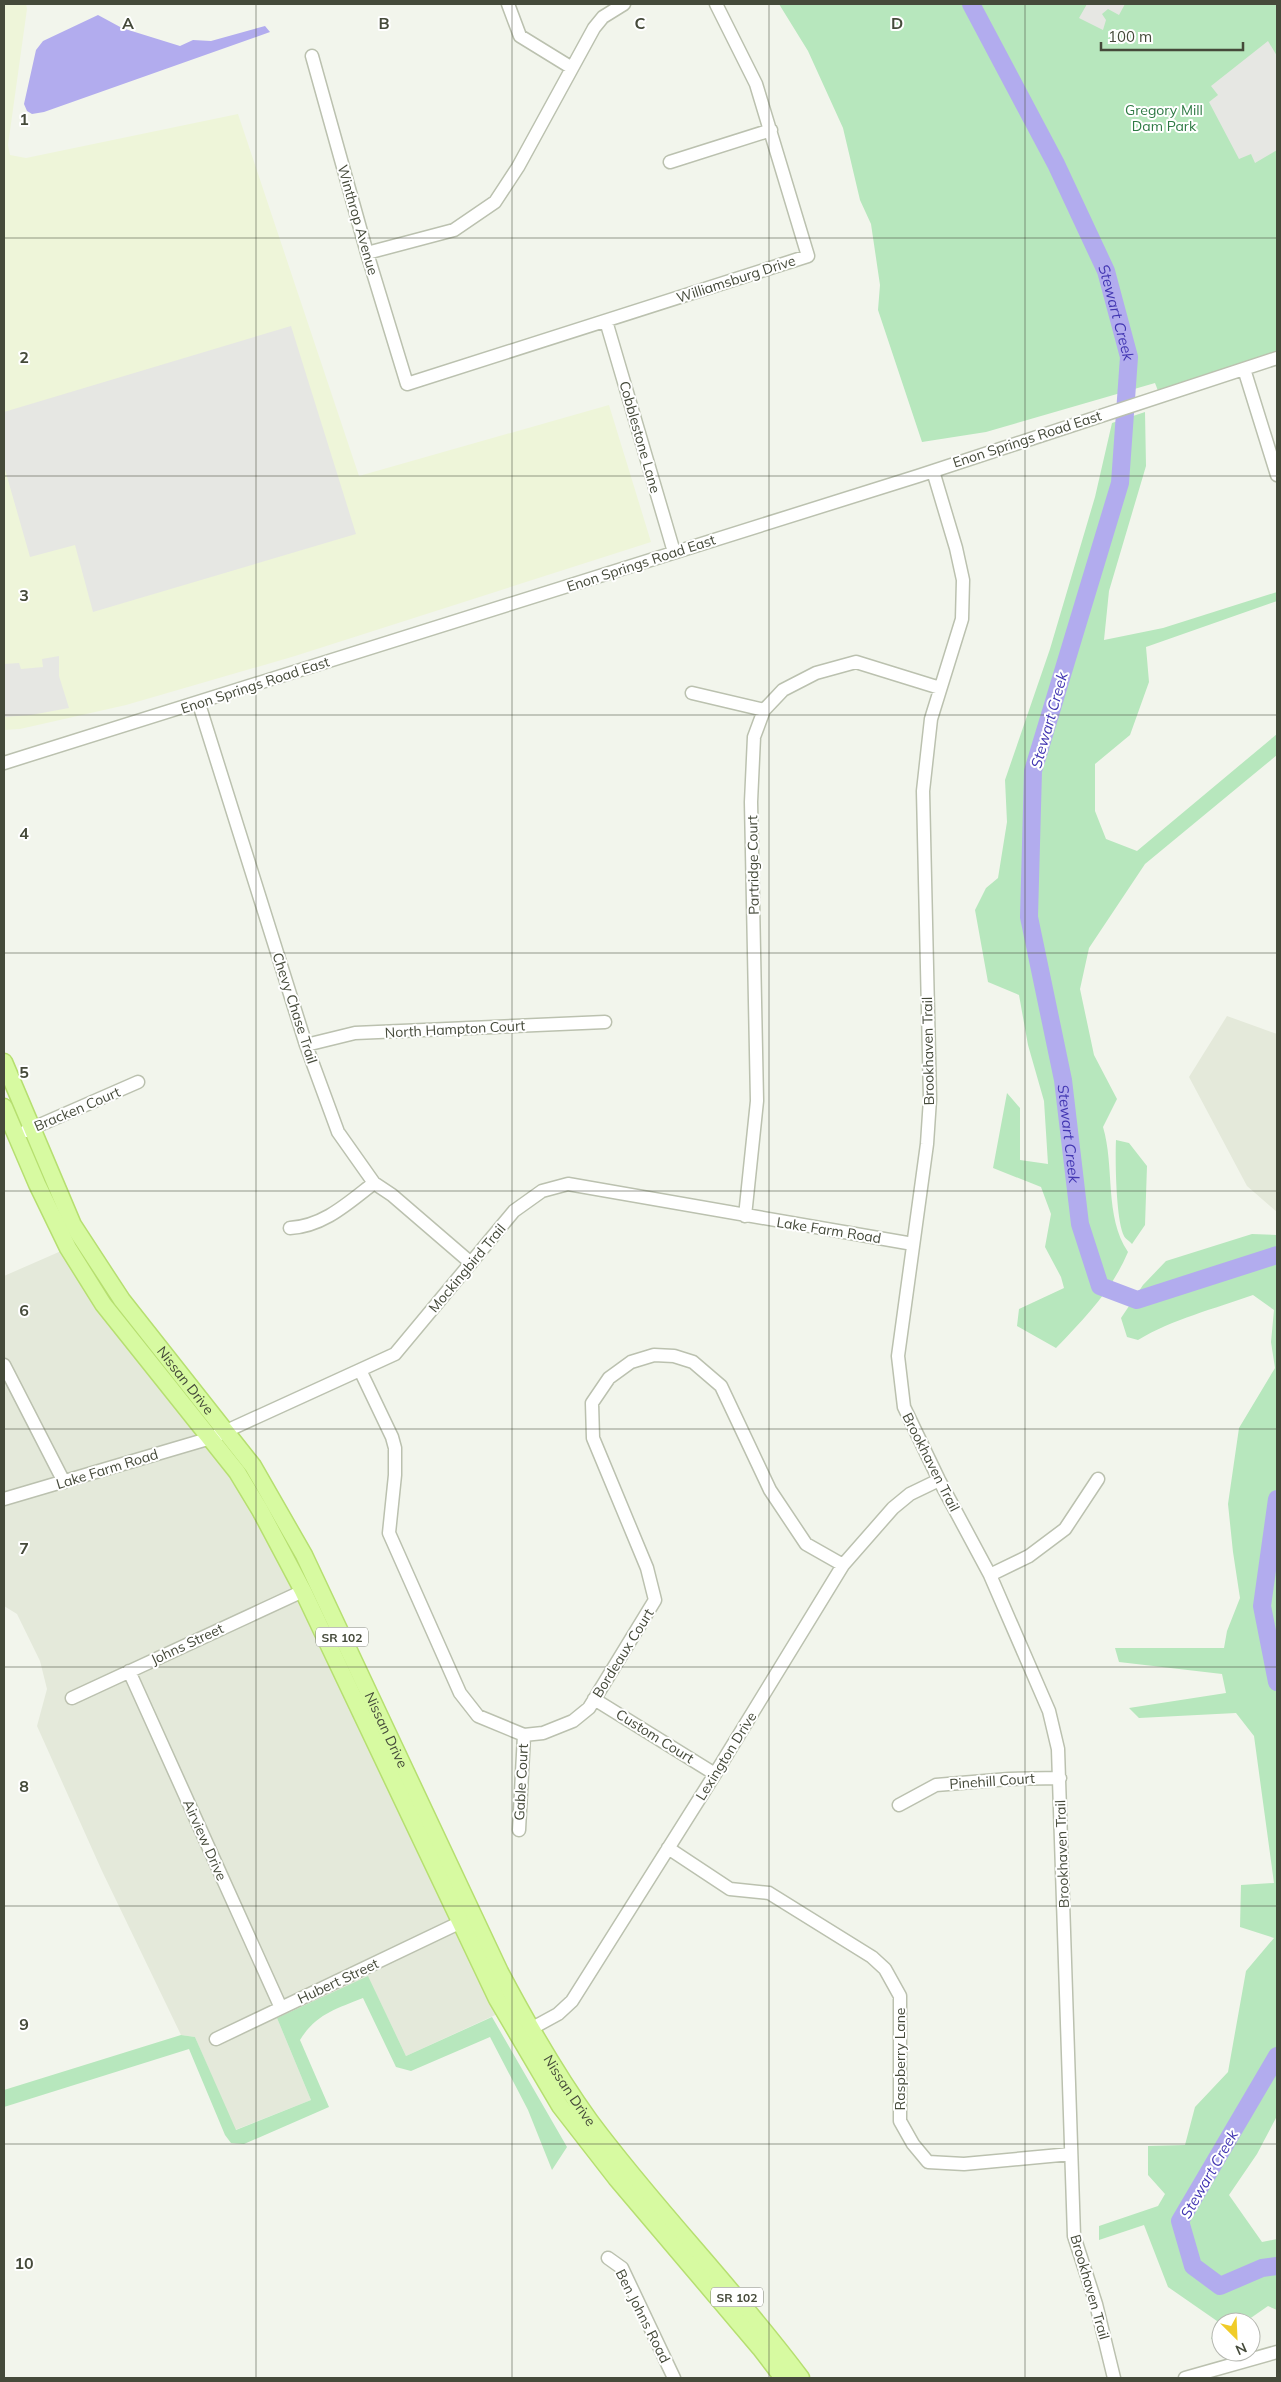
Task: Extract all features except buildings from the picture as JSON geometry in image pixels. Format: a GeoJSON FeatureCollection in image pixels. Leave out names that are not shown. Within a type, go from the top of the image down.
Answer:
{"type":"FeatureCollection","features":[{"type":"Feature","properties":{"kind":"main road","name":"Nissan Drive"},"geometry":{"type":"LineString","coordinates":[[4,1062],[73,1225],[122,1300],[218,1435],[237,1472],[260,1510],[303,1592],[460,1923],[524,2033],[560,2106],[616,2178],[760,2348],[783,2378]]}},
{"type":"Feature","properties":{"kind":"main road","name":"Nissan Drive"},"geometry":{"type":"LineString","coordinates":[[4,1107],[68,1248],[103,1304],[218,1435],[253,1466],[304,1555],[496,1963],[524,2033],[590,2121],[769,2336],[801,2378]]}},
{"type":"Feature","properties":{"kind":"street"},"geometry":{"type":"LineString","coordinates":[[508,4],[520,36],[572,68]]}},
{"type":"Feature","properties":{"kind":"street"},"geometry":{"type":"LineString","coordinates":[[367,253],[454,230],[495,202],[518,167],[594,28],[603,17],[624,4]]}},
{"type":"Feature","properties":{"kind":"street","name":"Williamsburg Drive"},"geometry":{"type":"LineString","coordinates":[[407,384],[808,256],[756,84],[716,4]]}},
{"type":"Feature","properties":{"kind":"street","name":"Winthrop Avenue"},"geometry":{"type":"LineString","coordinates":[[312,56],[367,253],[407,384]]}},
{"type":"Feature","properties":{"kind":"street"},"geometry":{"type":"LineString","coordinates":[[670,162],[771,130]]}},
{"type":"Feature","properties":{"kind":"street","name":"Cobblestone Lane"},"geometry":{"type":"LineString","coordinates":[[606,321],[674,552]]}},
{"type":"Feature","properties":{"kind":"street","name":"Enon Springs Road East"},"geometry":{"type":"LineString","coordinates":[[4,763],[198,704],[932,471],[1277,358]]}},
{"type":"Feature","properties":{"kind":"street"},"geometry":{"type":"LineString","coordinates":[[1244,369],[1277,475]]}},
{"type":"Feature","properties":{"kind":"street","name":"Brookhaven Trail"},"geometry":{"type":"LineString","coordinates":[[932,471],[964,580],[962,619],[931,719],[923,791],[930,1098],[927,1144],[898,1356],[904,1407],[939,1480],[990,1575],[1050,1711],[1058,1749],[1060,1778],[1074,2236],[1096,2304],[1114,2378]]}},
{"type":"Feature","properties":{"kind":"street","name":"Partridge Court"},"geometry":{"type":"LineString","coordinates":[[745,1216],[757,1101],[751,802],[754,737],[764,710],[783,690],[816,673],[856,662],[940,688]]}},
{"type":"Feature","properties":{"kind":"street"},"geometry":{"type":"LineString","coordinates":[[692,693],[764,710]]}},
{"type":"Feature","properties":{"kind":"street","name":"Chevy Chase Trail"},"geometry":{"type":"LineString","coordinates":[[198,704],[306,1045],[338,1132],[374,1183],[392,1195],[471,1262]]}},
{"type":"Feature","properties":{"kind":"street","name":"North Hampton Court"},"geometry":{"type":"LineString","coordinates":[[306,1045],[355,1033],[605,1022]]}},
{"type":"Feature","properties":{"kind":"street","name":"Bracken Court"},"geometry":{"type":"LineString","coordinates":[[16,1135],[138,1082]]}},
{"type":"Feature","properties":{"kind":"street"},"geometry":{"type":"LineString","coordinates":[[290,1228],[300,1228],[333,1216],[374,1183]]}},
{"type":"Feature","properties":{"kind":"street","name":"Mockingbird Trail"},"geometry":{"type":"LineString","coordinates":[[218,1435],[395,1354],[514,1211],[542,1191],[568,1184],[745,1216]]}},
{"type":"Feature","properties":{"kind":"street","name":"Lake Farm Road"},"geometry":{"type":"LineString","coordinates":[[745,1216],[913,1244]]}},
{"type":"Feature","properties":{"kind":"street","name":"Bordeaux Court"},"geometry":{"type":"LineString","coordinates":[[524,1735],[543,1732],[573,1721],[589,1708],[655,1600],[647,1568],[593,1438],[592,1403],[609,1378],[631,1362],[654,1355],[674,1356],[693,1362],[721,1386],[770,1490],[806,1544],[843,1565]]}},
{"type":"Feature","properties":{"kind":"street"},"geometry":{"type":"LineString","coordinates":[[4,1365],[64,1482]]}},
{"type":"Feature","properties":{"kind":"street"},"geometry":{"type":"LineString","coordinates":[[360,1370],[392,1436],[395,1448],[395,1475],[389,1533],[460,1693],[478,1716],[524,1735]]}},
{"type":"Feature","properties":{"kind":"street","name":"Lake Farm Road"},"geometry":{"type":"LineString","coordinates":[[4,1499],[218,1435]]}},
{"type":"Feature","properties":{"kind":"street"},"geometry":{"type":"LineString","coordinates":[[990,1575],[1029,1556],[1066,1529],[1098,1478]]}},
{"type":"Feature","properties":{"kind":"street","name":"Lexington Drive"},"geometry":{"type":"LineString","coordinates":[[524,2033],[558,2014],[572,2001],[715,1774],[843,1565],[893,1508],[910,1494],[939,1480]]}},
{"type":"Feature","properties":{"kind":"street","name":"Johns Street"},"geometry":{"type":"LineString","coordinates":[[72,1698],[303,1592]]}},
{"type":"Feature","properties":{"kind":"street","name":"Airview Drive"},"geometry":{"type":"LineString","coordinates":[[128,1671],[282,2008]]}},
{"type":"Feature","properties":{"kind":"street","name":"Custom Court"},"geometry":{"type":"LineString","coordinates":[[594,1699],[715,1774]]}},
{"type":"Feature","properties":{"kind":"street","name":"Gable Court"},"geometry":{"type":"LineString","coordinates":[[519,1830],[524,1735]]}},
{"type":"Feature","properties":{"kind":"street","name":"Pinehill Court"},"geometry":{"type":"LineString","coordinates":[[900,1805],[936,1785],[993,1780],[1060,1778]]}},
{"type":"Feature","properties":{"kind":"street","name":"Raspberry Lane"},"geometry":{"type":"LineString","coordinates":[[668,1848],[730,1888],[769,1893],[872,1957],[886,1968],[900,1996],[900,2121],[913,2144],[928,2162],[964,2164],[1071,2154]]}},
{"type":"Feature","properties":{"kind":"street","name":"Hubert Street"},"geometry":{"type":"LineString","coordinates":[[216,2039],[460,1923]]}},
{"type":"Feature","properties":{"kind":"street","name":"Ben Johns Road"},"geometry":{"type":"LineString","coordinates":[[608,2258],[622,2268],[674,2378]]}},
{"type":"Feature","properties":{"kind":"street"},"geometry":{"type":"LineString","coordinates":[[1185,2378],[1277,2352]]}},
{"type":"Feature","properties":{"kind":"shaded area"},"geometry":{"type":"Polygon","coordinates":[[[4,4],[26,4],[27,9],[8,145],[10,155],[26,158],[238,114],[359,476],[609,405],[651,542],[295,656],[126,705],[20,729],[4,730],[4,4]]]}},
{"type":"Feature","properties":{"kind":"shaded area"},"geometry":{"type":"Polygon","coordinates":[[[1087,4],[1125,4],[1119,15],[1108,9],[1102,14],[1106,20],[1103,30],[1079,18],[1087,4]]]}},
{"type":"Feature","properties":{"kind":"shaded area"},"geometry":{"type":"Polygon","coordinates":[[[98,15],[122,28],[180,46],[193,40],[211,41],[265,26],[270,32],[44,112],[32,114],[27,111],[24,104],[36,50],[43,41],[98,15]]]}},
{"type":"Feature","properties":{"kind":"shaded area"},"geometry":{"type":"Polygon","coordinates":[[[1268,41],[1277,56],[1277,150],[1255,163],[1251,154],[1239,159],[1209,102],[1218,95],[1211,86],[1268,41]]]}},
{"type":"Feature","properties":{"kind":"shaded area"},"geometry":{"type":"Polygon","coordinates":[[[291,326],[356,534],[93,612],[75,545],[30,557],[4,466],[4,412],[291,326]]]}},
{"type":"Feature","properties":{"kind":"shaded area"},"geometry":{"type":"Polygon","coordinates":[[[59,656],[59,676],[69,708],[31,715],[4,717],[4,664],[19,663],[21,669],[43,667],[42,659],[59,656]]]}},
{"type":"Feature","properties":{"kind":"shaded area"},"geometry":{"type":"Polygon","coordinates":[[[1227,1016],[1277,1034],[1277,1212],[1247,1186],[1189,1077],[1227,1016]]]}},
{"type":"Feature","properties":{"kind":"shaded area"},"geometry":{"type":"Polygon","coordinates":[[[68,1248],[237,1472],[504,2011],[406,2056],[368,1977],[277,2018],[311,2100],[235,2130],[195,2037],[181,2035],[102,1871],[37,1726],[47,1689],[40,1661],[17,1614],[4,1606],[4,1276],[68,1248]]]}},
{"type":"Feature","properties":{"kind":"green space","name":"Gregory Mill Dam Park"},"geometry":{"type":"Polygon","coordinates":[[[779,4],[1277,4],[1277,358],[1160,396],[1155,383],[986,432],[922,442],[878,310],[880,285],[871,224],[860,200],[843,128],[808,51],[779,4]]]}},
{"type":"Feature","properties":{"kind":"green space"},"geometry":{"type":"Polygon","coordinates":[[[1145,412],[1146,466],[1109,591],[1104,640],[1163,628],[1277,592],[1277,601],[1146,647],[1149,682],[1130,735],[1095,764],[1095,811],[1106,839],[1137,851],[1277,734],[1277,755],[1145,864],[1089,948],[1080,989],[1094,1055],[1117,1099],[1103,1127],[1107,1142],[1116,1223],[1128,1252],[1122,1266],[1106,1291],[1056,1348],[1017,1326],[1019,1309],[1064,1288],[1061,1277],[1045,1247],[1051,1214],[1041,1187],[993,1168],[1007,1093],[1020,1108],[1020,1160],[1048,1164],[1044,1101],[1028,1045],[1019,995],[988,982],[975,910],[986,888],[998,878],[1007,822],[1005,780],[1050,649],[1095,497],[1112,423],[1145,412]]]}},
{"type":"Feature","properties":{"kind":"green space"},"geometry":{"type":"Polygon","coordinates":[[[1116,1140],[1129,1143],[1147,1166],[1145,1225],[1132,1244],[1124,1236],[1119,1217],[1116,1140]]]}},
{"type":"Feature","properties":{"kind":"green space"},"geometry":{"type":"Polygon","coordinates":[[[1252,1234],[1277,1235],[1277,2116],[1257,2154],[1229,2195],[1262,2242],[1277,2239],[1277,2310],[1268,2306],[1259,2312],[1211,2312],[1211,2317],[1168,2287],[1144,2225],[1099,2240],[1099,2226],[1158,2206],[1165,2194],[1148,2175],[1148,2146],[1185,2145],[1195,2107],[1228,2072],[1246,1971],[1274,1938],[1240,1927],[1241,1885],[1274,1883],[1254,1736],[1236,1713],[1139,1718],[1129,1708],[1226,1693],[1222,1674],[1119,1662],[1115,1648],[1224,1648],[1227,1631],[1240,1598],[1228,1504],[1239,1428],[1275,1368],[1271,1342],[1274,1310],[1253,1295],[1179,1320],[1138,1340],[1127,1337],[1121,1318],[1143,1285],[1166,1261],[1252,1234]]]}},
{"type":"Feature","properties":{"kind":"green space"},"geometry":{"type":"Polygon","coordinates":[[[368,1976],[406,2056],[492,2017],[567,2147],[552,2170],[528,2110],[490,2037],[411,2071],[396,2067],[363,1998],[327,2013],[306,2031],[300,2040],[329,2107],[244,2144],[231,2143],[225,2135],[189,2049],[4,2107],[4,2090],[181,2035],[195,2037],[236,2130],[311,2100],[277,2018],[368,1976]]]}},
{"type":"Feature","properties":{"kind":"waterway","name":"Stewart Creek"},"geometry":{"type":"LineString","coordinates":[[971,4],[1056,164],[1106,271],[1129,357],[1120,483],[1033,771],[1029,917],[1063,1080],[1080,1224],[1100,1286],[1137,1300],[1277,1255]]}},
{"type":"Feature","properties":{"kind":"waterway","name":"Stewart Creek"},"geometry":{"type":"LineString","coordinates":[[1277,1499],[1262,1606],[1277,1682]]}},
{"type":"Feature","properties":{"kind":"waterway","name":"Stewart Creek"},"geometry":{"type":"LineString","coordinates":[[1277,2056],[1180,2221],[1193,2266],[1220,2286],[1262,2268],[1277,2266]]}}]}
